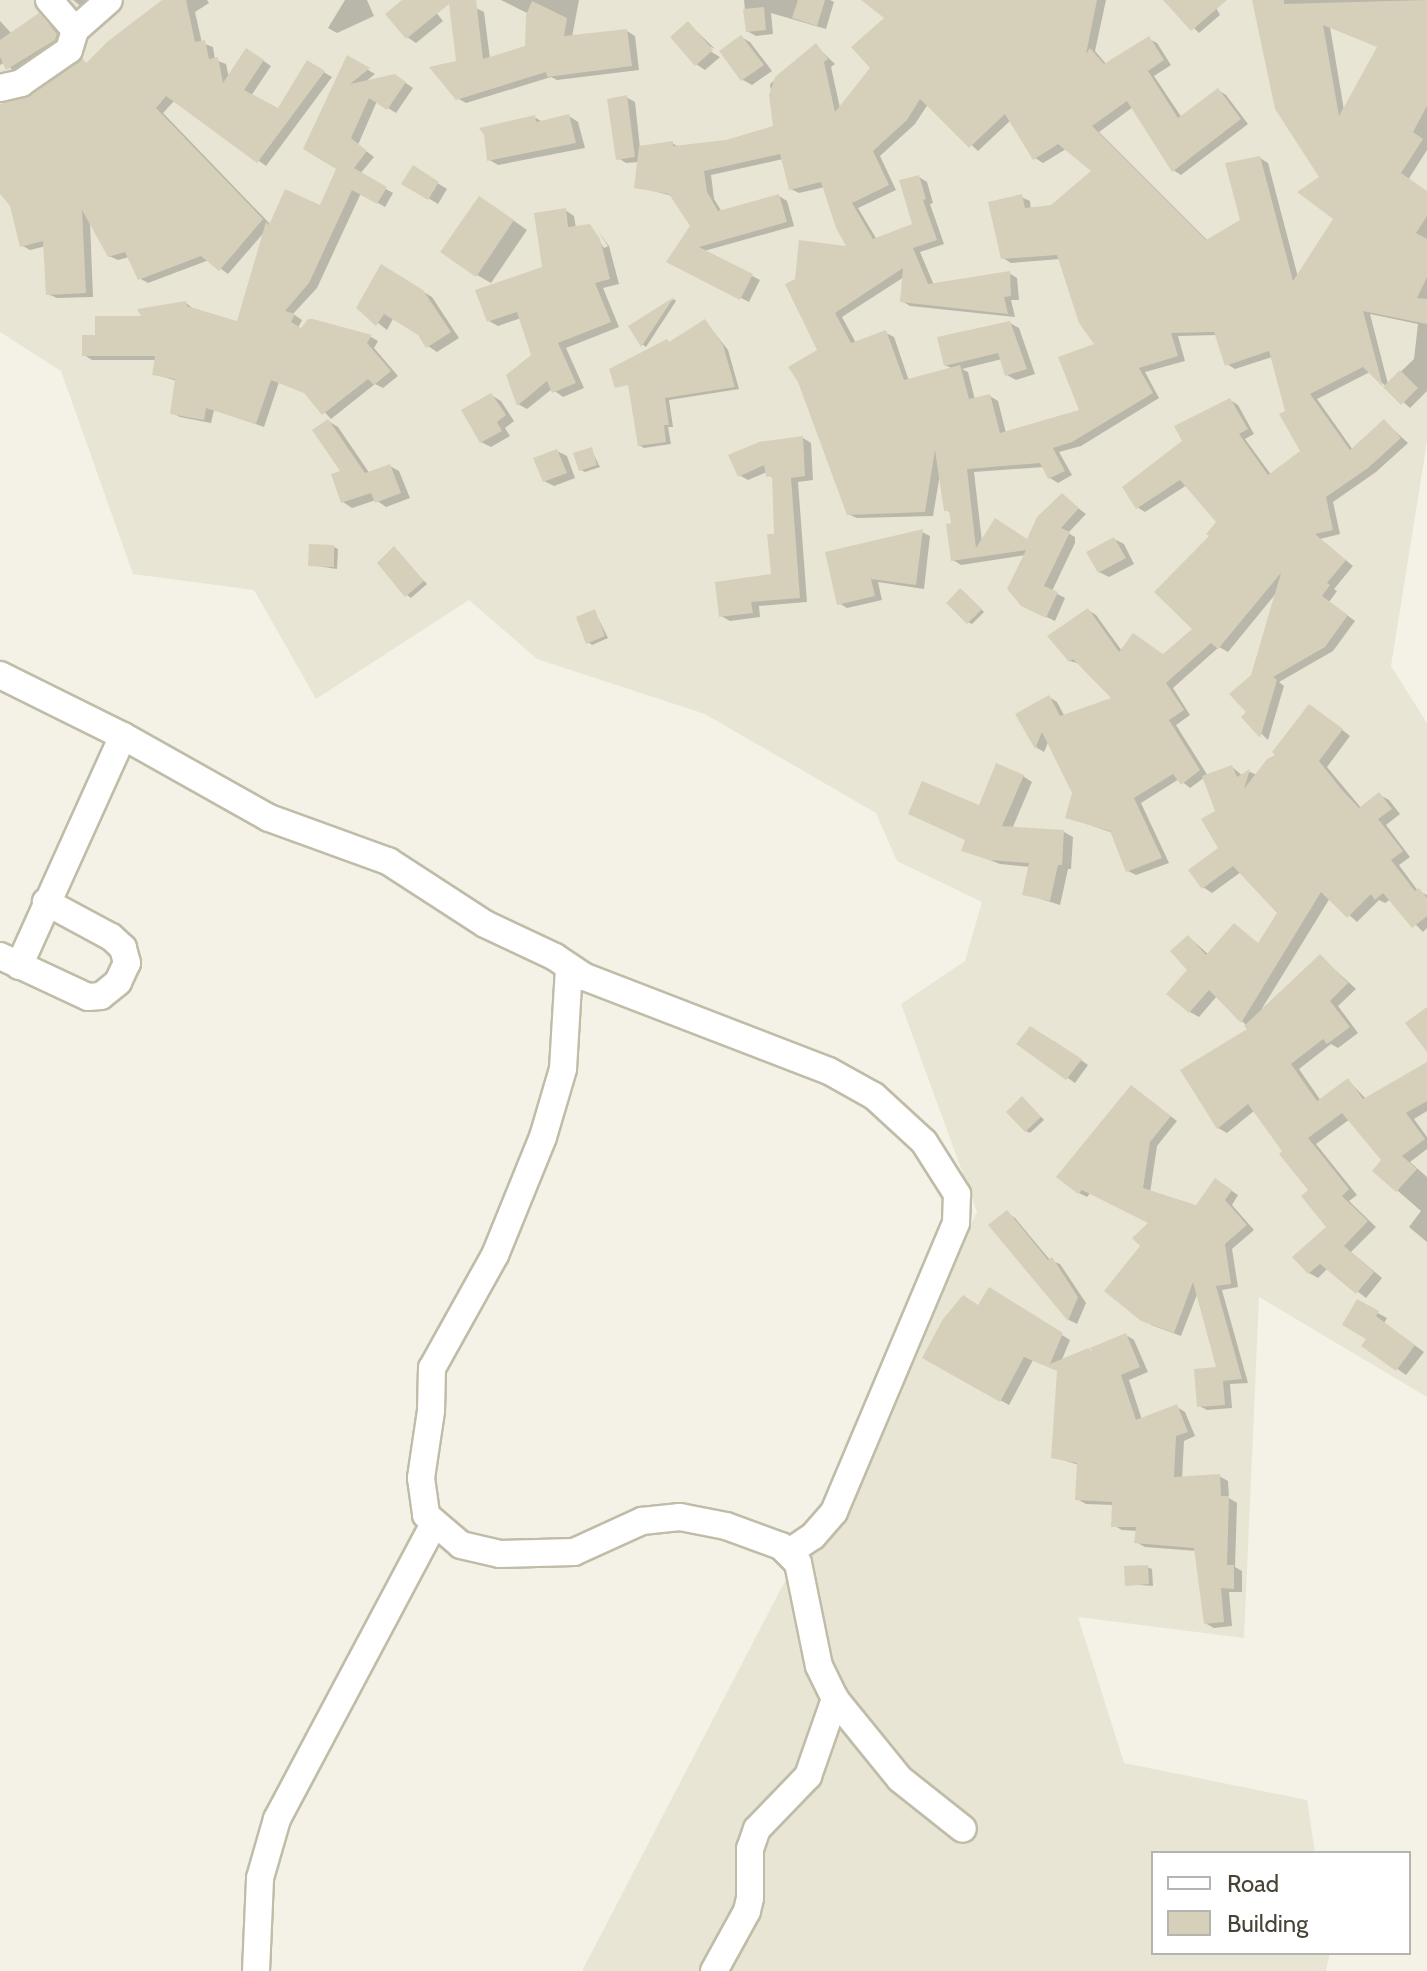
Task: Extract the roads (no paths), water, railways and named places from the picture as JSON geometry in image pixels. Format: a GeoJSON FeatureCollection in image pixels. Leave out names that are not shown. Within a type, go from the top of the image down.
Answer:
{"type":"FeatureCollection","features":[{"type":"Feature","properties":{"kind":"street"},"geometry":{"type":"LineString","coordinates":[[49,0],[75,30]]}},
{"type":"Feature","properties":{"kind":"street"},"geometry":{"type":"LineString","coordinates":[[0,88],[21,83],[69,50],[75,30],[109,0]]}},
{"type":"Feature","properties":{"kind":"street"},"geometry":{"type":"LineString","coordinates":[[0,675],[123,736],[269,818],[388,861],[485,924],[555,957],[569,968],[637,1000],[808,1061],[874,1096],[924,1142],[957,1194],[956,1223],[834,1512],[813,1536],[789,1552]]}},
{"type":"Feature","properties":{"kind":"street"},"geometry":{"type":"LineString","coordinates":[[46,902],[111,937],[126,955],[124,972],[106,993],[88,997],[10,961],[46,902],[123,736]]}},
{"type":"Feature","properties":{"kind":"street"},"geometry":{"type":"LineString","coordinates":[[569,968],[563,1069],[543,1137],[495,1255],[432,1368],[431,1411],[421,1478],[421,1502],[433,1525],[461,1545],[479,1551],[555,1555],[574,1552],[642,1521],[680,1517],[726,1526],[789,1552],[800,1569],[819,1666],[835,1699],[900,1779],[963,1829]]}},
{"type":"Feature","properties":{"kind":"street"},"geometry":{"type":"LineString","coordinates":[[256,1971],[260,1878],[277,1819],[433,1525]]}},
{"type":"Feature","properties":{"kind":"street"},"geometry":{"type":"LineString","coordinates":[[714,1971],[747,1911],[750,1849],[757,1829],[808,1776],[835,1699]]}}]}
